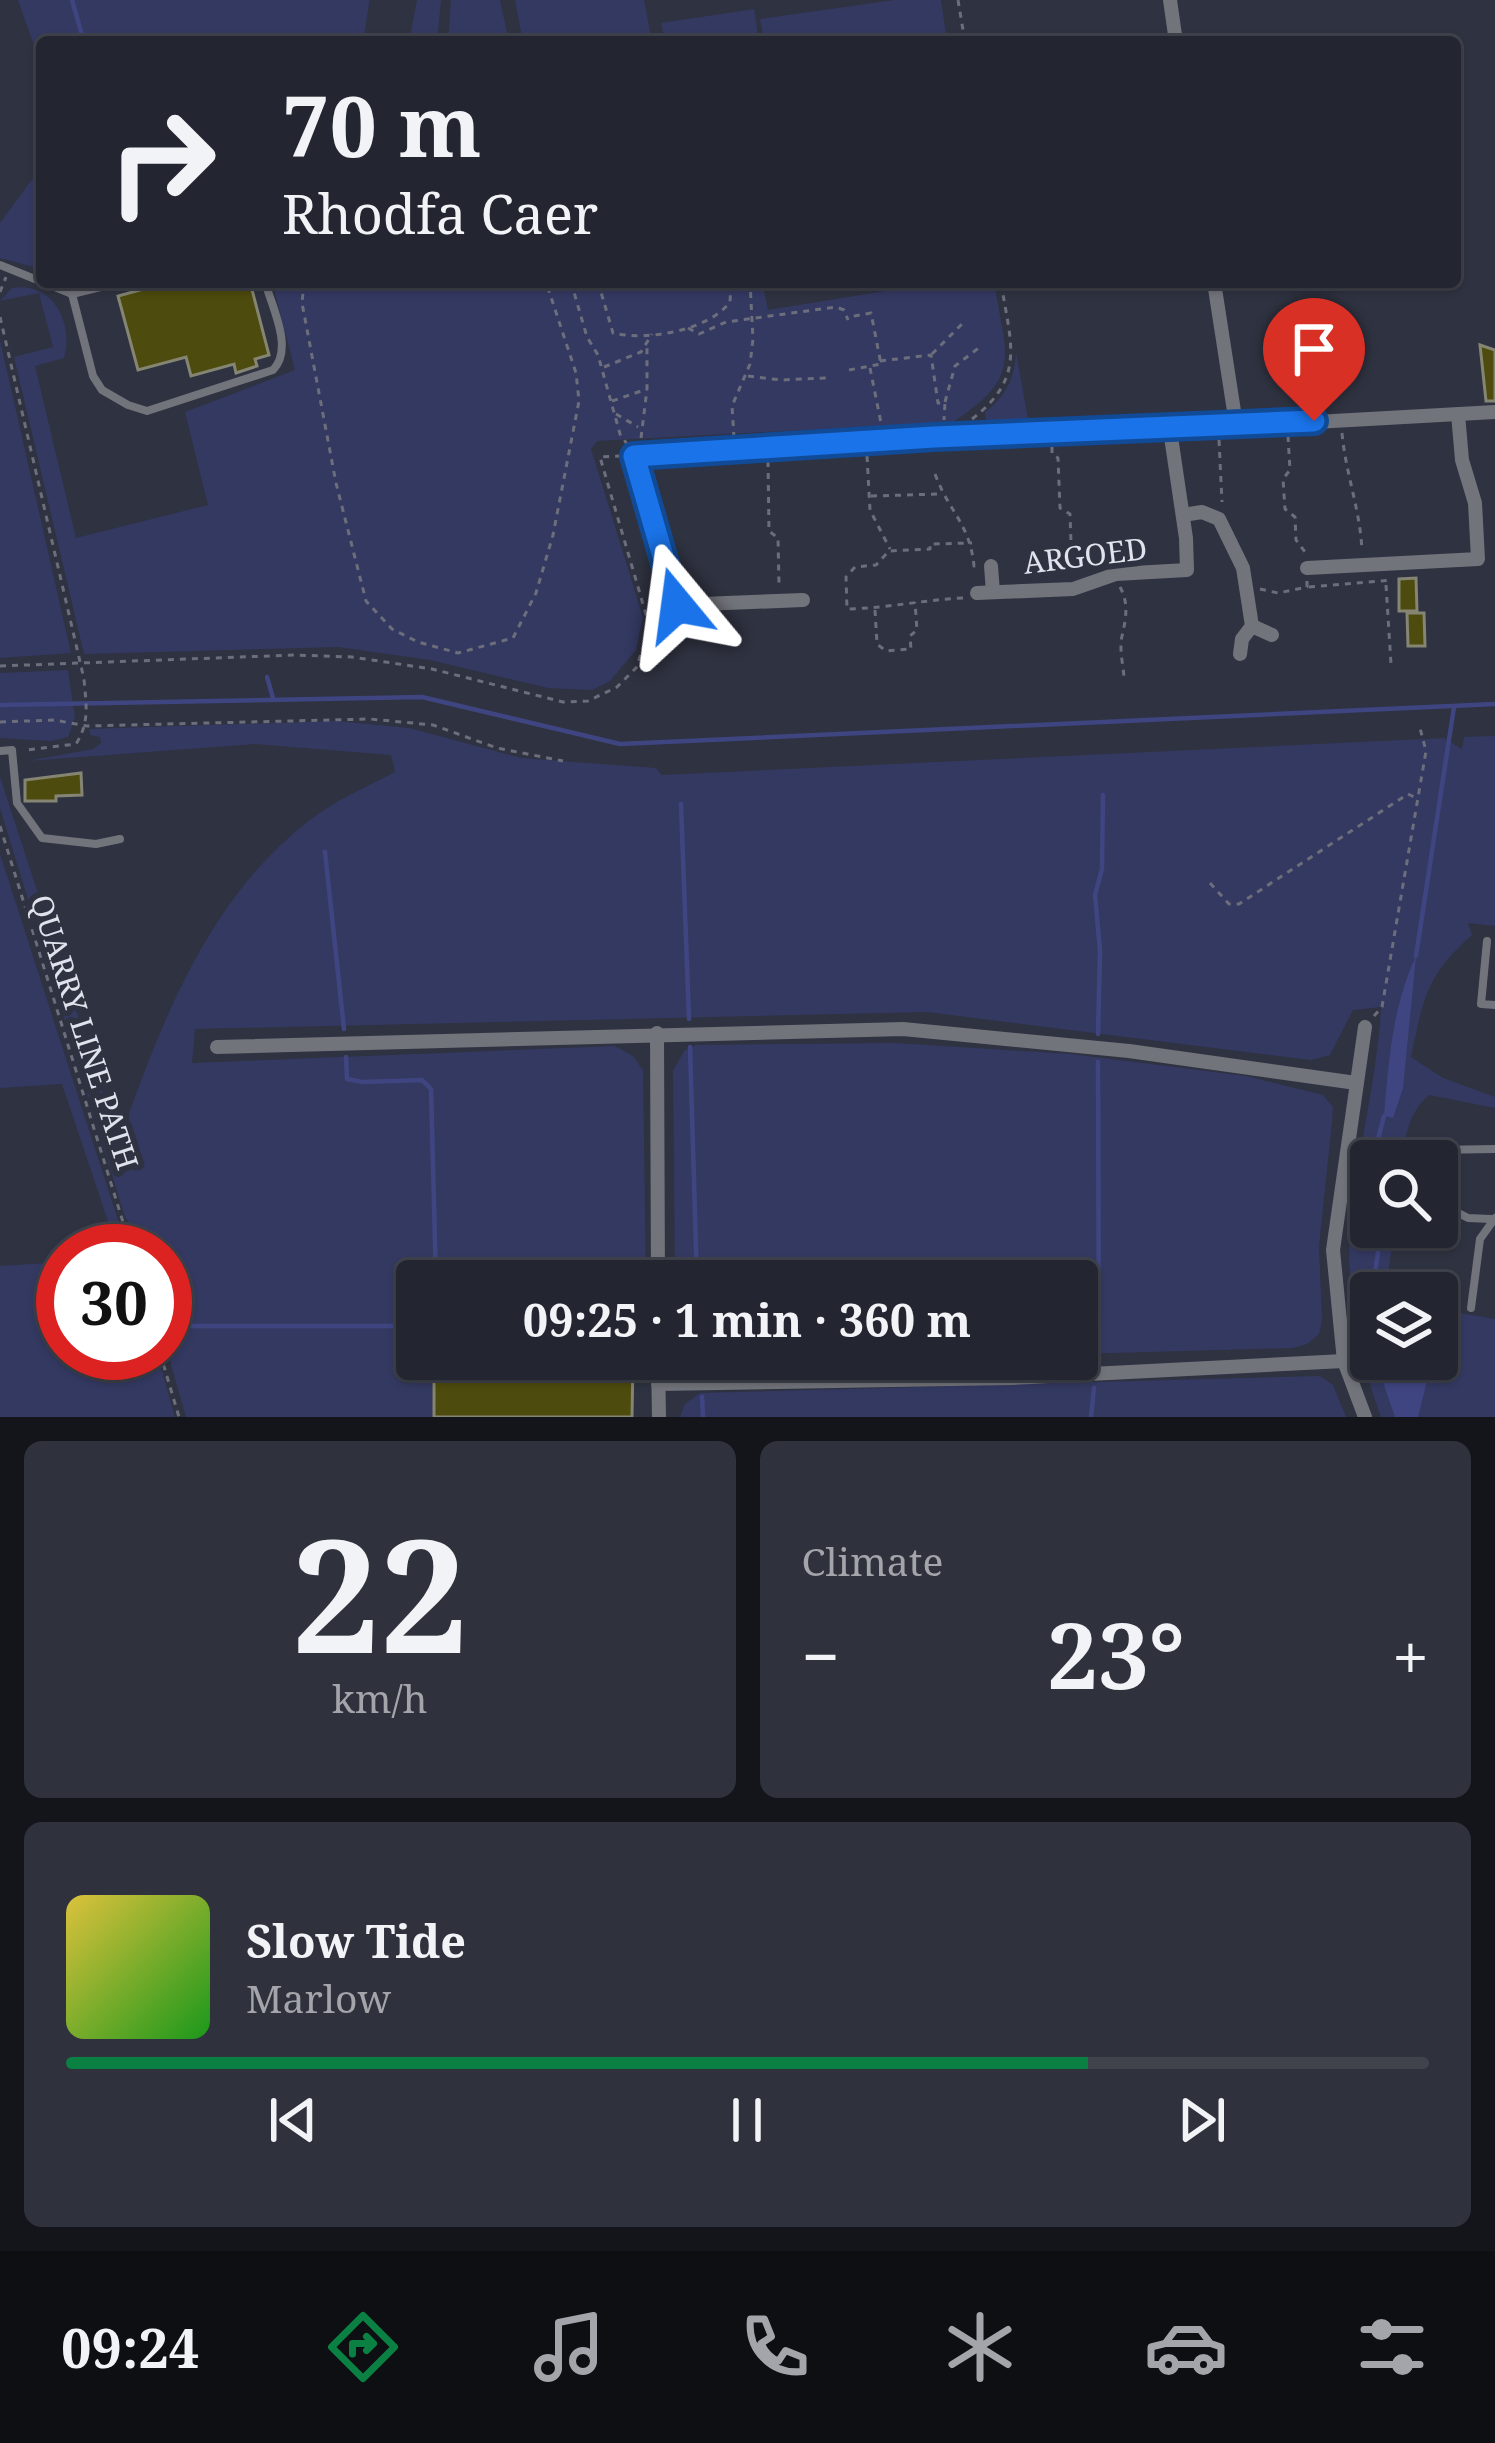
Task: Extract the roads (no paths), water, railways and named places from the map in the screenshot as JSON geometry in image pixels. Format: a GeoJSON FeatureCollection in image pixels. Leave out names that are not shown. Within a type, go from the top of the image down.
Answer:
{"type":"FeatureCollection","features":[{"type":"Feature","properties":{"kind":"street"},"geometry":{"type":"LineString","coordinates":[[1170,0],[1175,36]]}},
{"type":"Feature","properties":{"kind":"street"},"geometry":{"type":"LineString","coordinates":[[1215,288],[1236,424]]}},
{"type":"Feature","properties":{"kind":"street"},"geometry":{"type":"LineString","coordinates":[[802,600],[677,605],[639,455],[1495,412]]}},
{"type":"Feature","properties":{"kind":"street"},"geometry":{"type":"LineString","coordinates":[[1307,568],[1478,559],[1475,503],[1462,460],[1458,414]]}},
{"type":"Feature","properties":{"kind":"street","name":"ARGOED"},"geometry":{"type":"LineString","coordinates":[[991,566],[985,592],[1073,589],[1112,575],[1187,570],[1170,430]]}},
{"type":"Feature","properties":{"kind":"street"},"geometry":{"type":"LineString","coordinates":[[1183,515],[1213,514],[1224,526],[1246,582],[1252,626],[1242,639],[1240,654]]}},
{"type":"Feature","properties":{"kind":"street"},"geometry":{"type":"LineString","coordinates":[[1252,626],[1272,634]]}},
{"type":"Feature","properties":{"kind":"street"},"geometry":{"type":"LineString","coordinates":[[1365,1027],[1333,1250],[1345,1361],[1365,1417]]}},
{"type":"Feature","properties":{"kind":"street"},"geometry":{"type":"LineString","coordinates":[[217,1047],[903,1029],[1129,1051],[1356,1083]]}},
{"type":"Feature","properties":{"kind":"street"},"geometry":{"type":"LineString","coordinates":[[657,1034],[658,1260]]}},
{"type":"Feature","properties":{"kind":"street"},"geometry":{"type":"LineString","coordinates":[[658,1384],[1012,1378],[1345,1361]]}},
{"type":"Feature","properties":{"kind":"street"},"geometry":{"type":"LineString","coordinates":[[658,1380],[659,1417]]}},
{"type":"Feature","properties":{"kind":"lane"},"geometry":{"type":"LineString","coordinates":[[0,265],[36,280]]}},
{"type":"Feature","properties":{"kind":"lane"},"geometry":{"type":"LineString","coordinates":[[57,288],[72,294],[96,288]]}},
{"type":"Feature","properties":{"kind":"lane"},"geometry":{"type":"LineString","coordinates":[[72,294],[93,376],[113,398],[147,411],[273,370],[280,363],[283,344],[267,288]]}},
{"type":"Feature","properties":{"kind":"lane"},"geometry":{"type":"LineString","coordinates":[[0,751],[12,750],[17,803],[42,838],[64,844],[120,839]]}},
{"type":"Feature","properties":{"kind":"lane"},"geometry":{"type":"LineString","coordinates":[[1487,941],[1481,1004],[1495,1005]]}},
{"type":"Feature","properties":{"kind":"lane"},"geometry":{"type":"LineString","coordinates":[[1458,1150],[1495,1149]]}},
{"type":"Feature","properties":{"kind":"lane"},"geometry":{"type":"LineString","coordinates":[[1458,1213],[1468,1218],[1494,1218]]}},
{"type":"Feature","properties":{"kind":"lane"},"geometry":{"type":"LineString","coordinates":[[1471,1308],[1480,1239],[1494,1218]]}},
{"type":"Feature","properties":{"kind":"waterway"},"geometry":{"type":"LineString","coordinates":[[72,0],[82,36]]}},
{"type":"Feature","properties":{"kind":"waterway"},"geometry":{"type":"LineString","coordinates":[[267,677],[273,698]]}},
{"type":"Feature","properties":{"kind":"waterway"},"geometry":{"type":"LineString","coordinates":[[0,705],[422,697],[620,744],[1495,704]]}},
{"type":"Feature","properties":{"kind":"waterway"},"geometry":{"type":"LineString","coordinates":[[1416,956],[1454,707]]}},
{"type":"Feature","properties":{"kind":"waterway"},"geometry":{"type":"LineString","coordinates":[[1098,1034],[1100,951],[1095,895],[1102,869],[1103,795]]}},
{"type":"Feature","properties":{"kind":"waterway"},"geometry":{"type":"LineString","coordinates":[[681,804],[689,1019]]}},
{"type":"Feature","properties":{"kind":"waterway"},"geometry":{"type":"LineString","coordinates":[[325,852],[344,1029]]}},
{"type":"Feature","properties":{"kind":"waterway"},"geometry":{"type":"LineString","coordinates":[[690,1047],[696,1260]]}},
{"type":"Feature","properties":{"kind":"waterway"},"geometry":{"type":"LineString","coordinates":[[346,1057],[347,1079],[422,1080],[431,1089],[435,1260]]}},
{"type":"Feature","properties":{"kind":"waterway"},"geometry":{"type":"LineString","coordinates":[[1098,1062],[1099,1360]]}},
{"type":"Feature","properties":{"kind":"waterway"},"geometry":{"type":"LineString","coordinates":[[1378,1140],[1384,1116]]}},
{"type":"Feature","properties":{"kind":"waterway"},"geometry":{"type":"LineString","coordinates":[[1375,1272],[1379,1248]]}},
{"type":"Feature","properties":{"kind":"waterway"},"geometry":{"type":"LineString","coordinates":[[192,1326],[396,1326]]}},
{"type":"Feature","properties":{"kind":"waterway"},"geometry":{"type":"LineString","coordinates":[[1091,1417],[1094,1388]]}},
{"type":"Feature","properties":{"kind":"waterway"},"geometry":{"type":"LineString","coordinates":[[702,1397],[703,1417]]}}]}
